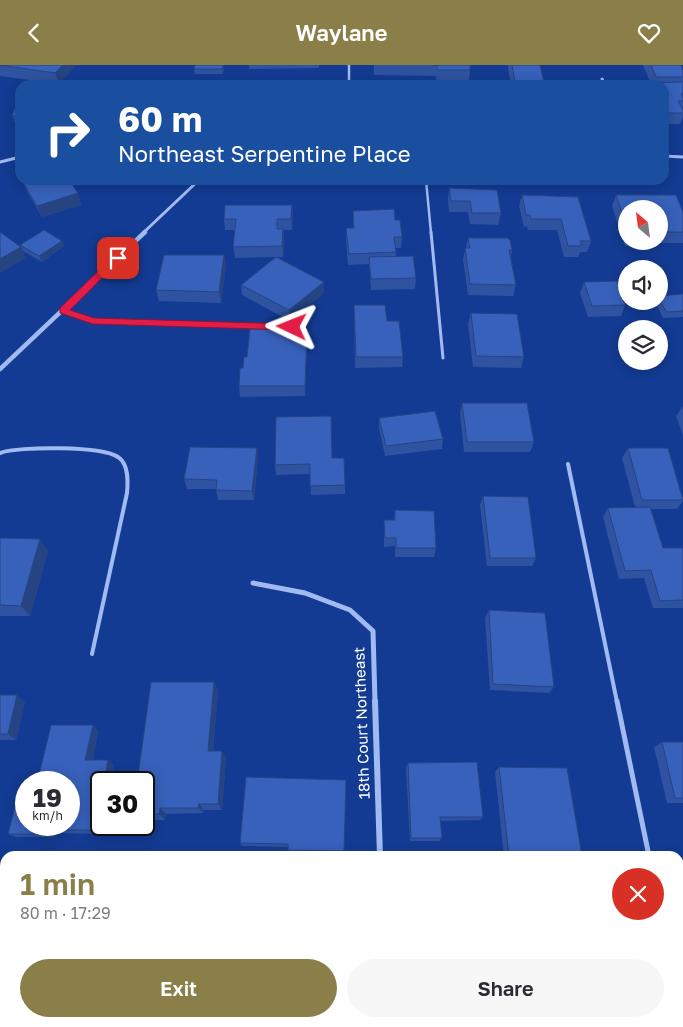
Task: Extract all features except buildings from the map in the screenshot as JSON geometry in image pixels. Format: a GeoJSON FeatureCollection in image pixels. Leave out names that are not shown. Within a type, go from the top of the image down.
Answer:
{"type":"FeatureCollection","features":[{"type":"Feature","properties":{"kind":"street"},"geometry":{"type":"LineString","coordinates":[[669,156],[683,157]]}},
{"type":"Feature","properties":{"kind":"street"},"geometry":{"type":"LineString","coordinates":[[0,162],[15,158]]}},
{"type":"Feature","properties":{"kind":"street"},"geometry":{"type":"LineString","coordinates":[[0,369],[194,185]]}},
{"type":"Feature","properties":{"kind":"street"},"geometry":{"type":"LineString","coordinates":[[63,311],[93,321],[292,327]]}},
{"type":"Feature","properties":{"kind":"street","name":"18th Court Northeast"},"geometry":{"type":"LineString","coordinates":[[253,583],[305,593],[350,610],[373,631],[380,851]]}},
{"type":"Feature","properties":{"kind":"lane"},"geometry":{"type":"LineString","coordinates":[[348,65],[349,80]]}},
{"type":"Feature","properties":{"kind":"lane"},"geometry":{"type":"LineString","coordinates":[[426,185],[442,358]]}},
{"type":"Feature","properties":{"kind":"lane"},"geometry":{"type":"LineString","coordinates":[[0,453],[22,448],[104,452],[118,457],[125,466],[128,478],[127,493],[92,654]]}},
{"type":"Feature","properties":{"kind":"lane"},"geometry":{"type":"LineString","coordinates":[[568,464],[648,851]]}},
{"type":"Feature","properties":{"kind":"route"},"geometry":{"type":"LineString","coordinates":[[118,258],[63,311],[93,321],[292,327]]}}]}
